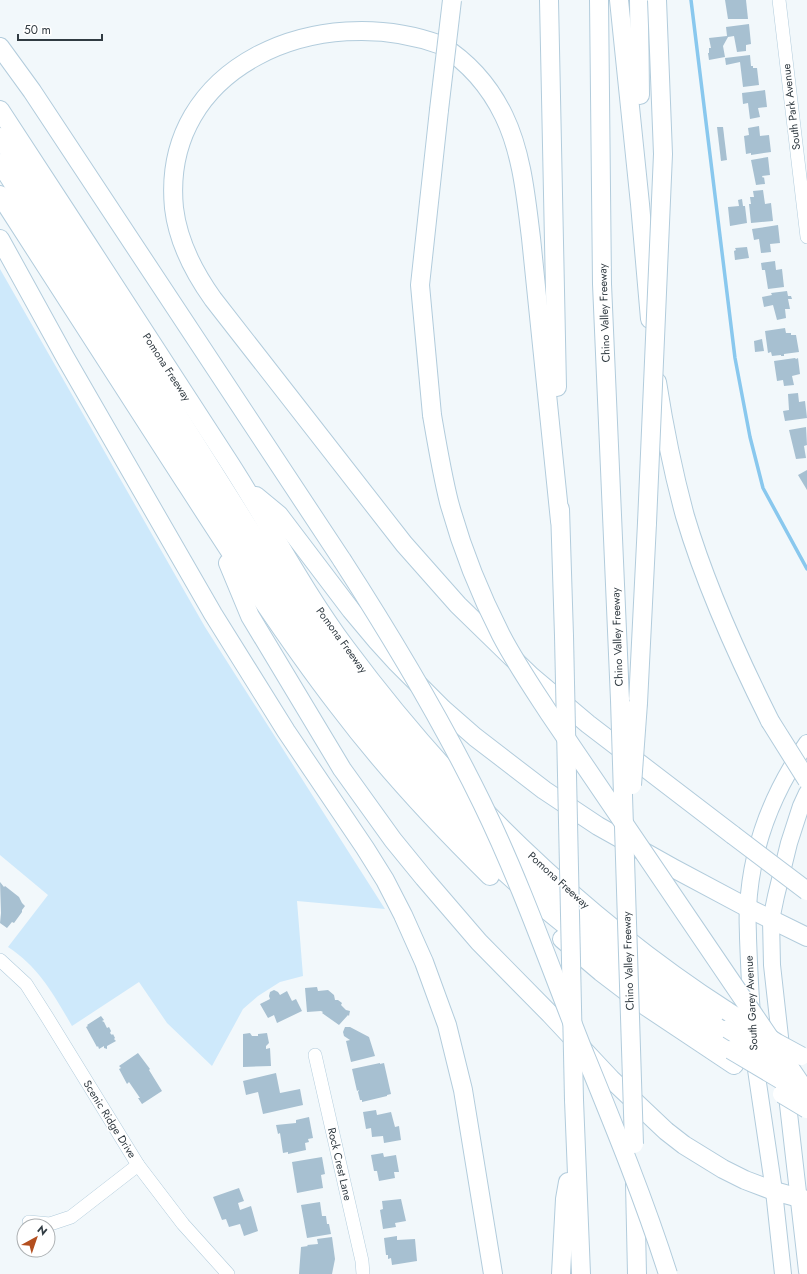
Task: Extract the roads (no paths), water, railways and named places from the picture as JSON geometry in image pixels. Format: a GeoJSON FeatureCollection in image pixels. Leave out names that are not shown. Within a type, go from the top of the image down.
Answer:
{"type":"FeatureCollection","features":[{"type":"Feature","properties":{"kind":"highway"},"geometry":{"type":"LineString","coordinates":[[452,0],[420,286],[432,415],[449,501],[459,536],[501,634],[523,673],[549,713],[806,1079]]}},
{"type":"Feature","properties":{"kind":"highway"},"geometry":{"type":"LineString","coordinates":[[549,0],[574,1142],[580,1274]]}},
{"type":"Feature","properties":{"kind":"highway","name":"Chino Valley Freeway"},"geometry":{"type":"LineString","coordinates":[[599,0],[602,284],[620,700],[637,1274]]}},
{"type":"Feature","properties":{"kind":"highway"},"geometry":{"type":"LineString","coordinates":[[619,0],[657,382],[664,426],[678,487],[688,523],[723,621],[745,672],[770,721],[807,780]]}},
{"type":"Feature","properties":{"kind":"highway"},"geometry":{"type":"LineString","coordinates":[[639,0],[640,204]]}},
{"type":"Feature","properties":{"kind":"highway"},"geometry":{"type":"LineString","coordinates":[[625,855],[631,807],[638,703],[663,154],[657,0]]}},
{"type":"Feature","properties":{"kind":"highway"},"geometry":{"type":"LineString","coordinates":[[336,17],[383,20],[413,29],[431,38],[465,63],[476,75],[496,102],[509,127],[520,168],[531,238],[560,521]]}},
{"type":"Feature","properties":{"kind":"highway"},"geometry":{"type":"LineString","coordinates":[[304,22],[279,30],[253,44],[240,54],[207,88],[191,115],[179,146],[174,172],[174,209],[185,252],[193,269],[213,299],[404,544],[458,605],[532,676],[588,724],[807,891]]}},
{"type":"Feature","properties":{"kind":"highway"},"geometry":{"type":"LineString","coordinates":[[0,47],[32,91],[342,560],[428,700],[450,740],[489,818],[519,888],[622,1148],[668,1274]]}},
{"type":"Feature","properties":{"kind":"highway","name":"Pomona Freeway"},"geometry":{"type":"LineString","coordinates":[[0,110],[244,485],[308,591],[345,647],[391,705],[437,760],[509,835],[587,905],[665,968],[727,1011],[778,1043],[806,1079]]}},
{"type":"Feature","properties":{"kind":"highway"},"geometry":{"type":"LineString","coordinates":[[0,137],[80,260],[281,579],[334,655],[377,711],[483,829],[556,897],[651,975],[728,1029],[806,1079]]}},
{"type":"Feature","properties":{"kind":"highway"},"geometry":{"type":"LineString","coordinates":[[0,163],[289,616],[334,680],[386,746],[496,865],[548,912],[648,992],[733,1057],[807,1109]]}},
{"type":"Feature","properties":{"kind":"highway"},"geometry":{"type":"LineString","coordinates":[[0,195],[269,611],[316,677],[376,754],[422,807],[501,886],[601,972],[682,1031],[733,1057],[806,1079]]}},
{"type":"Feature","properties":{"kind":"highway"},"geometry":{"type":"LineString","coordinates":[[0,239],[65,357],[214,614],[286,731],[365,848],[385,880],[403,915],[424,962],[447,1025],[463,1090],[493,1274]]}},
{"type":"Feature","properties":{"kind":"highway"},"geometry":{"type":"LineString","coordinates":[[244,485],[279,515],[351,610],[397,663],[443,709],[475,737],[544,790],[598,826],[748,908],[807,937]]}},
{"type":"Feature","properties":{"kind":"highway"},"geometry":{"type":"LineString","coordinates":[[212,523],[250,616],[342,769],[370,809],[424,878],[479,942],[611,1079],[654,1121],[684,1145],[745,1180],[774,1191],[803,1199]]}},
{"type":"Feature","properties":{"kind":"highway"},"geometry":{"type":"LineString","coordinates":[[561,1274],[565,1199],[574,1142]]}},
{"type":"Feature","properties":{"kind":"main road","name":"South Garey Avenue"},"geometry":{"type":"LineString","coordinates":[[783,1274],[774,1191],[754,1055],[749,969],[748,908],[753,867],[762,830],[784,779],[807,743]]}},
{"type":"Feature","properties":{"kind":"main road","name":"South Garey Avenue"},"geometry":{"type":"LineString","coordinates":[[807,794],[801,806],[790,843],[771,920],[772,965],[803,1199],[807,1271]]}},
{"type":"Feature","properties":{"kind":"street","name":"South Park Avenue"},"geometry":{"type":"LineString","coordinates":[[779,0],[804,200],[807,237]]}},
{"type":"Feature","properties":{"kind":"street","name":"Scenic Ridge Drive"},"geometry":{"type":"LineString","coordinates":[[0,960],[26,984],[138,1165],[183,1224],[228,1274]]}},
{"type":"Feature","properties":{"kind":"street","name":"Rock Crest Lane"},"geometry":{"type":"LineString","coordinates":[[315,1055],[362,1261],[363,1274]]}},
{"type":"Feature","properties":{"kind":"street"},"geometry":{"type":"LineString","coordinates":[[56,1222],[71,1217],[138,1165]]}},
{"type":"Feature","properties":{"kind":"waterway"},"geometry":{"type":"LineString","coordinates":[[691,0],[735,358],[750,437],[763,488],[807,569]]}}]}
